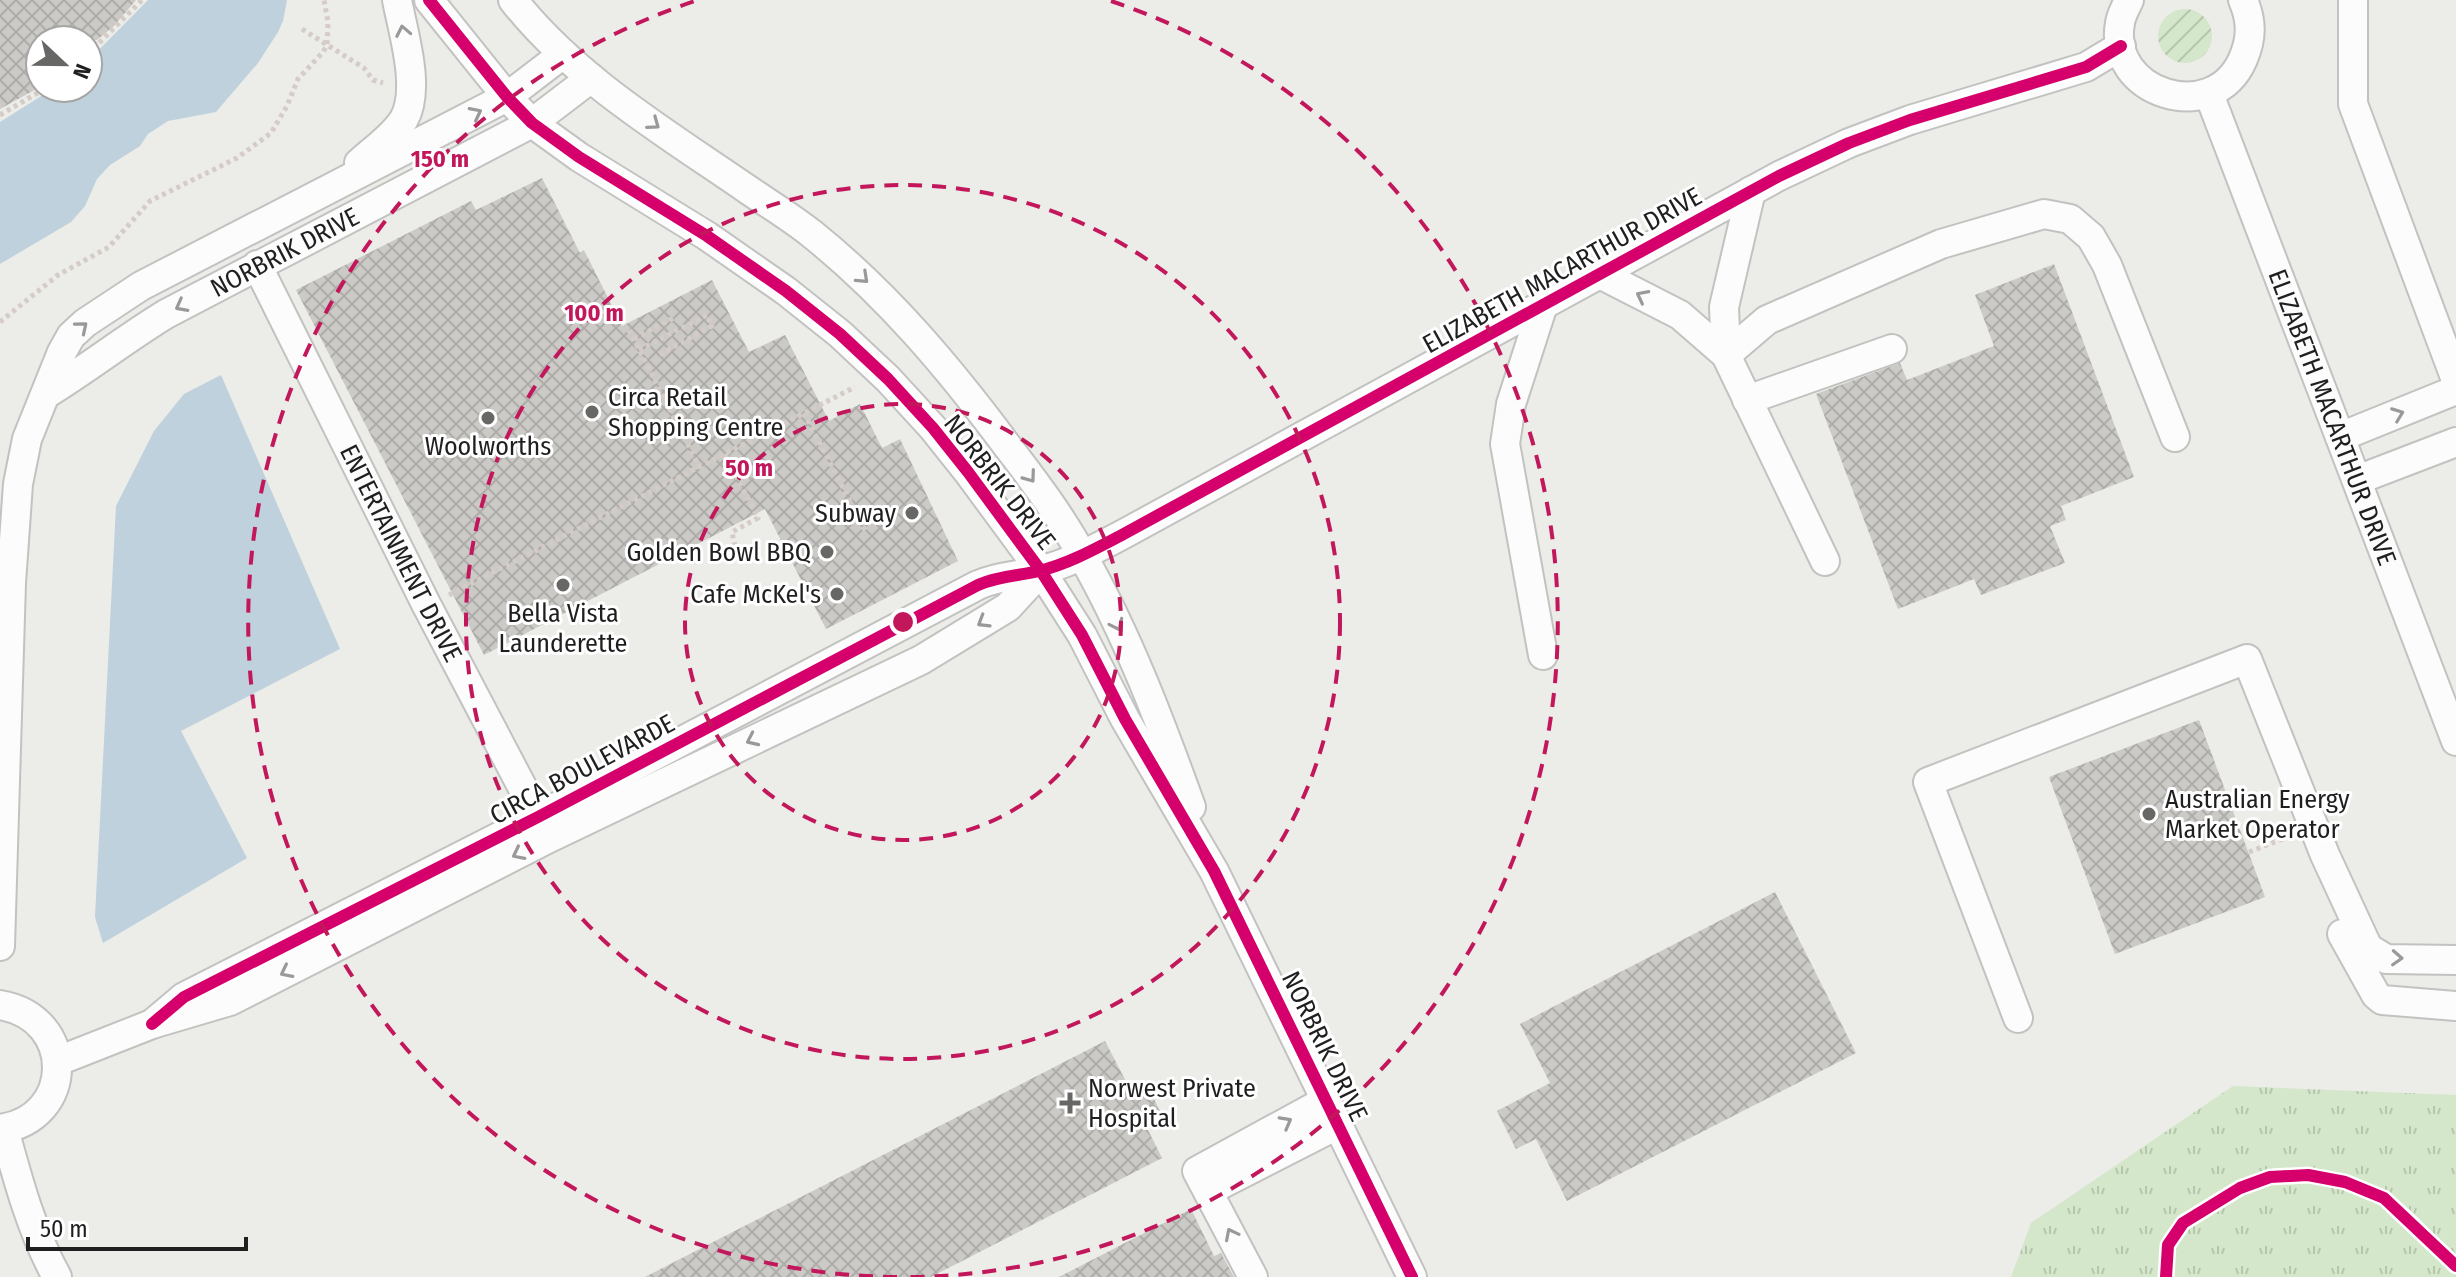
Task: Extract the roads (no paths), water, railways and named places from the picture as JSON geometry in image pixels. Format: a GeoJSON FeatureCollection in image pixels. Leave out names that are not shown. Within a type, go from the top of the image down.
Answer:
{"type":"FeatureCollection","features":[{"type":"Feature","properties":{"kind":"street","name":"NORBRIK DRIVE"},"geometry":{"type":"LineString","coordinates":[[332,188],[395,131],[406,116],[410,65],[397,0]]}},
{"type":"Feature","properties":{"kind":"street","name":"NORBRIK DRIVE"},"geometry":{"type":"LineString","coordinates":[[429,0],[507,97],[532,123],[579,157],[707,236],[786,291],[840,334],[888,379],[933,428],[1041,571],[1082,635],[1125,719],[1214,871],[1412,1277]]}},
{"type":"Feature","properties":{"kind":"street","name":"NORBRIK DRIVE"},"geometry":{"type":"LineString","coordinates":[[513,0],[529,20],[591,78],[810,232],[866,280],[953,374],[1044,495],[1082,555],[1155,707],[1214,871]]}},
{"type":"Feature","properties":{"kind":"street"},"geometry":{"type":"LineString","coordinates":[[2129,0],[2120,24],[2121,46],[2126,61],[2140,79],[2165,94],[2188,98],[2209,94],[2233,75],[2248,47],[2251,28],[2243,0]]}},
{"type":"Feature","properties":{"kind":"street"},"geometry":{"type":"LineString","coordinates":[[2353,0],[2353,104],[2456,380]]}},
{"type":"Feature","properties":{"kind":"street","name":"ELIZABETH MACARTHUR DRIVE"},"geometry":{"type":"LineString","coordinates":[[1041,571],[1082,555],[1740,198],[1849,143],[1910,120],[2086,67],[2121,46]]}},
{"type":"Feature","properties":{"kind":"street","name":"NORBRIK DRIVE"},"geometry":{"type":"LineString","coordinates":[[0,946],[18,484],[27,439],[71,336],[85,323],[141,286],[507,97],[563,54]]}},
{"type":"Feature","properties":{"kind":"street","name":"NORBRIK DRIVE"},"geometry":{"type":"LineString","coordinates":[[46,394],[96,364],[131,336],[166,314],[532,123],[591,78]]}},
{"type":"Feature","properties":{"kind":"street","name":"ELIZABETH MACARTHUR DRIVE"},"geometry":{"type":"LineString","coordinates":[[2209,94],[2456,741]]}},
{"type":"Feature","properties":{"kind":"street"},"geometry":{"type":"LineString","coordinates":[[1740,198],[1718,299],[1726,355],[1825,561]]}},
{"type":"Feature","properties":{"kind":"street"},"geometry":{"type":"LineString","coordinates":[[1726,355],[1767,320],[1941,244],[2044,214],[2070,219],[2091,237],[2107,265],[2175,437]]}},
{"type":"Feature","properties":{"kind":"street","name":"ENTERTAINMENT DRIVE"},"geometry":{"type":"LineString","coordinates":[[257,265],[426,604],[544,828]]}},
{"type":"Feature","properties":{"kind":"street"},"geometry":{"type":"LineString","coordinates":[[1600,274],[1680,315],[1726,355]]}},
{"type":"Feature","properties":{"kind":"street"},"geometry":{"type":"LineString","coordinates":[[1680,315],[1692,314],[1718,299]]}},
{"type":"Feature","properties":{"kind":"street"},"geometry":{"type":"LineString","coordinates":[[1543,305],[1511,404],[1505,444],[1543,655]]}},
{"type":"Feature","properties":{"kind":"street"},"geometry":{"type":"LineString","coordinates":[[1747,400],[1892,349]]}},
{"type":"Feature","properties":{"kind":"street"},"geometry":{"type":"LineString","coordinates":[[2340,437],[2456,390]]}},
{"type":"Feature","properties":{"kind":"street"},"geometry":{"type":"LineString","coordinates":[[2357,480],[2456,442]]}},
{"type":"Feature","properties":{"kind":"street","name":"CIRCA BOULEVARDE"},"geometry":{"type":"LineString","coordinates":[[544,828],[921,660],[1008,607],[1041,571]]}},
{"type":"Feature","properties":{"kind":"street","name":"CIRCA BOULEVARDE"},"geometry":{"type":"LineString","coordinates":[[58,1061],[152,1024],[230,1001],[978,585],[993,579],[1041,571]]}},
{"type":"Feature","properties":{"kind":"street"},"geometry":{"type":"LineString","coordinates":[[2018,1018],[1928,782],[2247,659],[2325,855],[2363,940],[2373,952],[2386,959],[2456,960]]}},
{"type":"Feature","properties":{"kind":"street"},"geometry":{"type":"LineString","coordinates":[[2325,855],[2332,901],[2343,937],[2376,995],[2388,1002],[2456,1006]]}},
{"type":"Feature","properties":{"kind":"street"},"geometry":{"type":"LineString","coordinates":[[0,1005],[24,1013],[46,1030],[55,1046],[58,1061],[56,1083],[47,1101],[32,1117],[2,1129],[40,1246],[57,1277]]}},
{"type":"Feature","properties":{"kind":"street"},"geometry":{"type":"LineString","coordinates":[[1253,1277],[1203,1181],[1333,1112]]}},
{"type":"Feature","properties":{"kind":"water"},"geometry":{"type":"Polygon","coordinates":[[[148,0],[287,0],[278,32],[258,63],[216,112],[168,121],[148,134],[140,146],[110,165],[97,179],[85,206],[71,222],[0,264],[0,122],[29,104],[104,104],[104,45],[148,0]]]}},
{"type":"Feature","properties":{"kind":"water"},"geometry":{"type":"Polygon","coordinates":[[[221,375],[340,649],[181,731],[247,858],[103,943],[95,917],[116,506],[154,431],[184,394],[221,375]]]}},
{"type":"Feature","properties":{"kind":"place","name":"Circa Retail Shopping Centre"},"geometry":{"type":"Point","coordinates":[592,412]}},
{"type":"Feature","properties":{"kind":"place","name":"Woolworths"},"geometry":{"type":"Point","coordinates":[488,418]}},
{"type":"Feature","properties":{"kind":"place","name":"Subway"},"geometry":{"type":"Point","coordinates":[912,513]}},
{"type":"Feature","properties":{"kind":"place","name":"Golden Bowl BBQ"},"geometry":{"type":"Point","coordinates":[827,552]}},
{"type":"Feature","properties":{"kind":"place","name":"Bella Vista Launderette"},"geometry":{"type":"Point","coordinates":[563,585]}},
{"type":"Feature","properties":{"kind":"place","name":"Cafe McKel's"},"geometry":{"type":"Point","coordinates":[837,594]}},
{"type":"Feature","properties":{"kind":"place","name":"Australian Energy Market Operator"},"geometry":{"type":"Point","coordinates":[2149,814]}},
{"type":"Feature","properties":{"kind":"place","name":"Norwest Private Hospital"},"geometry":{"type":"Point","coordinates":[1070,1103]}}]}
